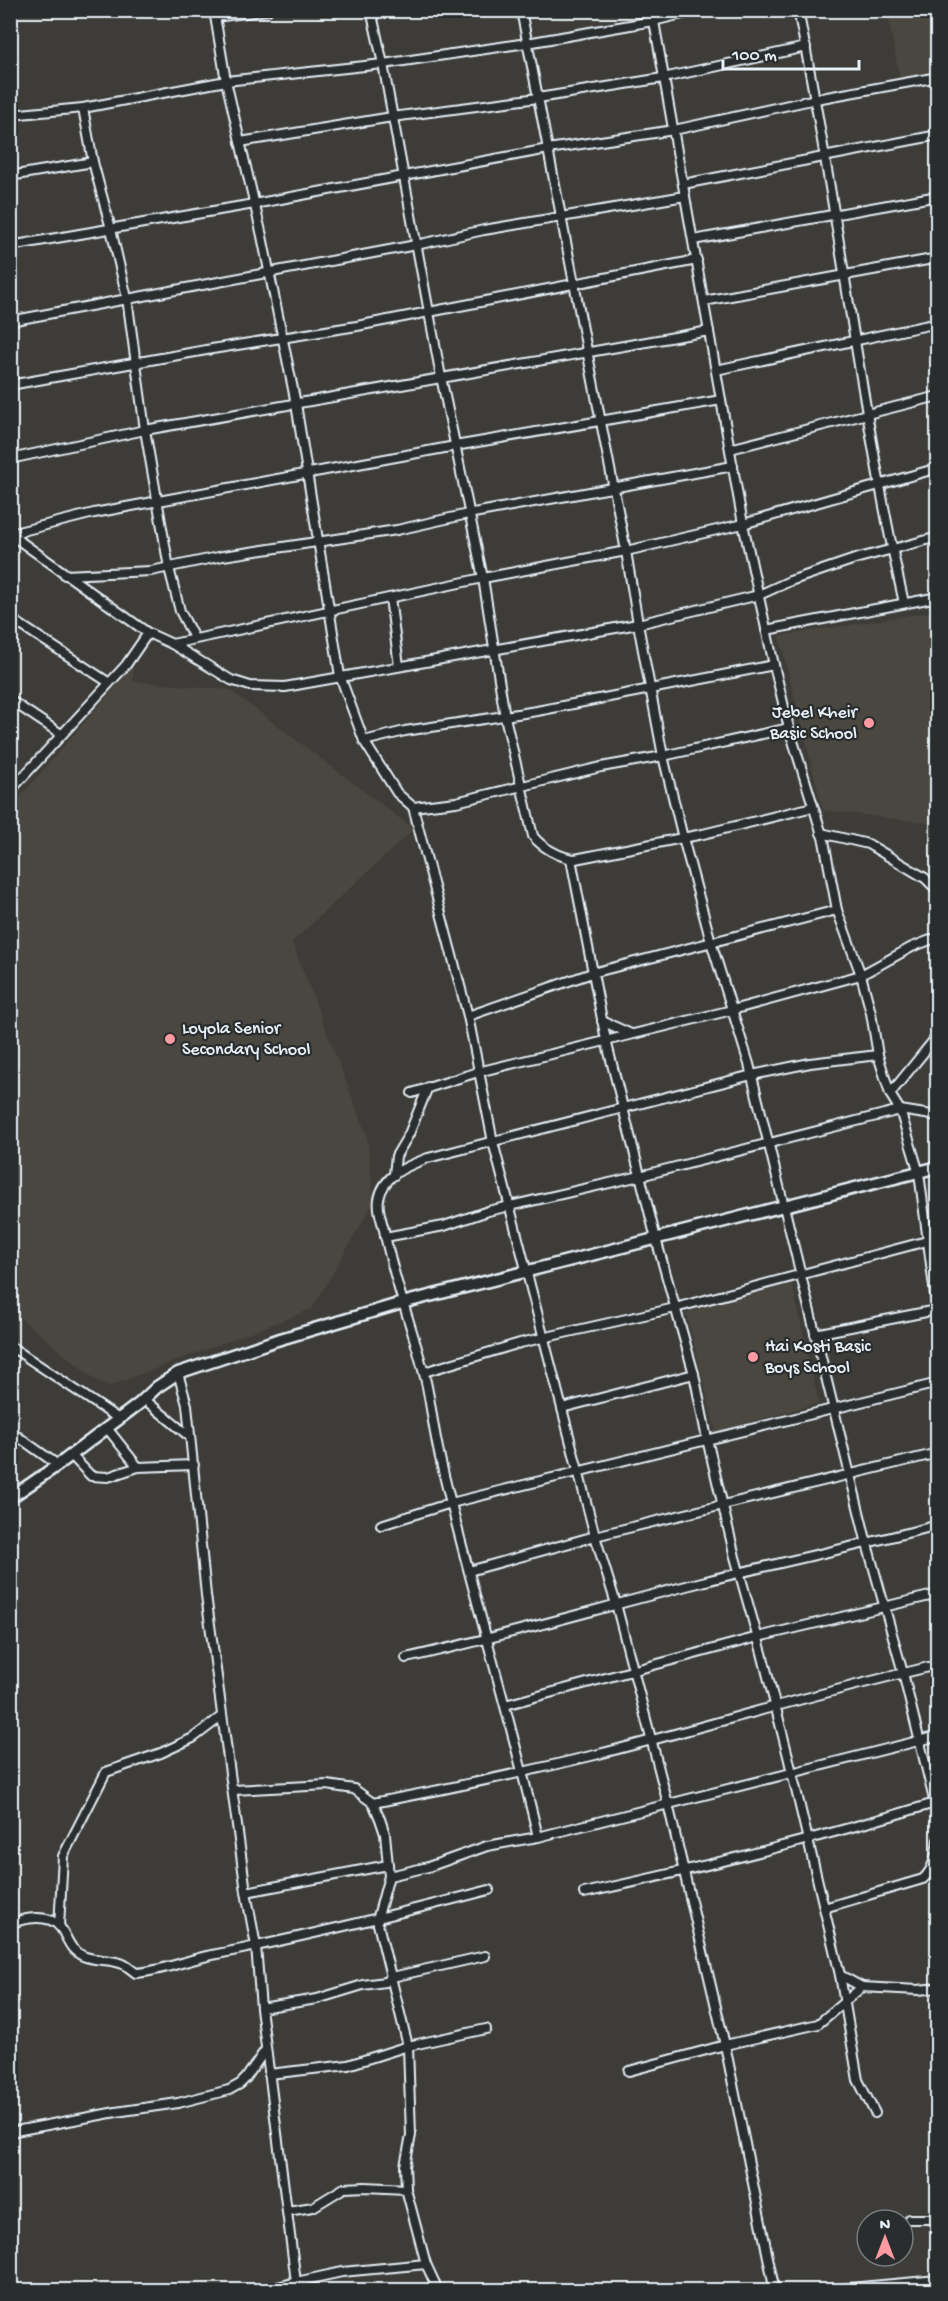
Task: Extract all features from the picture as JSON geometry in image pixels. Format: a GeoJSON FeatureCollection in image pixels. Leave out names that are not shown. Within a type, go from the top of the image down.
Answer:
{"type":"FeatureCollection","features":[{"type":"Feature","properties":{"kind":"main road"},"geometry":{"type":"LineString","coordinates":[[10,1498],[58,1465],[178,1373],[277,1340],[402,1303],[784,1208],[938,1167]]}},
{"type":"Feature","properties":{"kind":"street"},"geometry":{"type":"LineString","coordinates":[[268,10],[214,14],[226,81],[270,271],[296,404],[340,676],[364,741],[397,793],[413,807],[468,1016],[493,1142],[595,1536],[616,1604],[668,1804],[724,2045],[774,2287],[777,2290]]}},
{"type":"Feature","properties":{"kind":"street"},"geometry":{"type":"LineString","coordinates":[[371,10],[454,446],[483,578],[505,717],[535,840],[571,859],[683,838],[813,807]]}},
{"type":"Feature","properties":{"kind":"street"},"geometry":{"type":"LineString","coordinates":[[521,10],[626,551],[663,756],[711,942],[752,1076],[867,1544],[903,1673],[938,1816]]}},
{"type":"Feature","properties":{"kind":"street"},"geometry":{"type":"LineString","coordinates":[[652,10],[743,524],[766,630],[789,728],[821,833],[837,910],[861,975],[871,1013],[878,1055],[890,1094],[900,1110],[919,1173],[937,1314],[815,1334]]}},
{"type":"Feature","properties":{"kind":"street"},"geometry":{"type":"LineString","coordinates":[[10,115],[83,108],[226,81],[383,64],[527,44],[653,21],[699,10]]}},
{"type":"Feature","properties":{"kind":"street"},"geometry":{"type":"LineString","coordinates":[[798,10],[826,156],[891,549],[904,603]]}},
{"type":"Feature","properties":{"kind":"street"},"geometry":{"type":"LineString","coordinates":[[240,142],[392,117],[538,98],[663,78],[806,47]]}},
{"type":"Feature","properties":{"kind":"street"},"geometry":{"type":"LineString","coordinates":[[10,246],[254,204],[548,149],[674,130],[816,99],[938,77]]}},
{"type":"Feature","properties":{"kind":"street"},"geometry":{"type":"LineString","coordinates":[[83,108],[93,162],[127,298],[145,430],[169,568],[180,611],[194,638]]}},
{"type":"Feature","properties":{"kind":"street"},"geometry":{"type":"LineString","coordinates":[[683,184],[938,135]]}},
{"type":"Feature","properties":{"kind":"street"},"geometry":{"type":"LineString","coordinates":[[10,176],[93,162]]}},
{"type":"Feature","properties":{"kind":"street"},"geometry":{"type":"LineString","coordinates":[[10,321],[561,217],[685,196]]}},
{"type":"Feature","properties":{"kind":"street"},"geometry":{"type":"LineString","coordinates":[[693,240],[938,196]]}},
{"type":"Feature","properties":{"kind":"street"},"geometry":{"type":"LineString","coordinates":[[704,301],[938,258]]}},
{"type":"Feature","properties":{"kind":"street"},"geometry":{"type":"LineString","coordinates":[[10,385],[428,313],[574,282],[697,261]]}},
{"type":"Feature","properties":{"kind":"street"},"geometry":{"type":"LineString","coordinates":[[716,370],[938,323]]}},
{"type":"Feature","properties":{"kind":"street"},"geometry":{"type":"LineString","coordinates":[[10,459],[145,430],[709,331]]}},
{"type":"Feature","properties":{"kind":"street"},"geometry":{"type":"LineString","coordinates":[[730,449],[938,396]]}},
{"type":"Feature","properties":{"kind":"street"},"geometry":{"type":"LineString","coordinates":[[11,534],[94,513],[309,475],[454,446],[721,400]]}},
{"type":"Feature","properties":{"kind":"street"},"geometry":{"type":"LineString","coordinates":[[65,575],[169,568],[223,556],[397,530],[468,514],[733,466]]}},
{"type":"Feature","properties":{"kind":"street"},"geometry":{"type":"LineString","coordinates":[[172,644],[330,609],[626,551],[743,524],[938,468]]}},
{"type":"Feature","properties":{"kind":"street"},"geometry":{"type":"LineString","coordinates":[[11,534],[148,633],[172,644],[231,680],[250,686],[285,687],[638,624],[759,595],[790,581],[891,549],[938,537]]}},
{"type":"Feature","properties":{"kind":"street"},"geometry":{"type":"LineString","coordinates":[[766,630],[938,597]]}},
{"type":"Feature","properties":{"kind":"street"},"geometry":{"type":"LineString","coordinates":[[390,598],[399,666]]}},
{"type":"Feature","properties":{"kind":"street"},"geometry":{"type":"LineString","coordinates":[[10,618],[108,682]]}},
{"type":"Feature","properties":{"kind":"street"},"geometry":{"type":"LineString","coordinates":[[12,786],[126,664],[148,633]]}},
{"type":"Feature","properties":{"kind":"street"},"geometry":{"type":"LineString","coordinates":[[364,741],[454,722],[505,717],[774,665]]}},
{"type":"Feature","properties":{"kind":"street"},"geometry":{"type":"LineString","coordinates":[[10,700],[61,734]]}},
{"type":"Feature","properties":{"kind":"street"},"geometry":{"type":"LineString","coordinates":[[413,807],[456,802],[601,766],[663,756],[789,728]]}},
{"type":"Feature","properties":{"kind":"street"},"geometry":{"type":"LineString","coordinates":[[821,833],[868,844],[925,878],[938,891]]}},
{"type":"Feature","properties":{"kind":"street"},"geometry":{"type":"LineString","coordinates":[[571,859],[606,1040],[656,1239],[694,1374],[723,1505],[792,1773],[840,1975],[858,2079],[875,2114]]}},
{"type":"Feature","properties":{"kind":"street"},"geometry":{"type":"LineString","coordinates":[[925,878],[938,880]]}},
{"type":"Feature","properties":{"kind":"street"},"geometry":{"type":"LineString","coordinates":[[468,1016],[592,972],[837,910]]}},
{"type":"Feature","properties":{"kind":"street"},"geometry":{"type":"LineString","coordinates":[[412,1093],[478,1072],[732,1010],[861,975],[912,947],[938,937]]}},
{"type":"Feature","properties":{"kind":"street"},"geometry":{"type":"LineString","coordinates":[[602,1021],[631,1034]]}},
{"type":"Feature","properties":{"kind":"street"},"geometry":{"type":"LineString","coordinates":[[890,1094],[938,1035]]}},
{"type":"Feature","properties":{"kind":"street"},"geometry":{"type":"LineString","coordinates":[[538,1837],[523,1771],[451,1503],[435,1435],[424,1372],[402,1303],[385,1237],[378,1203],[381,1190],[388,1179],[406,1167],[428,1158],[752,1076],[810,1063],[878,1055]]}},
{"type":"Feature","properties":{"kind":"street"},"geometry":{"type":"LineString","coordinates":[[394,1175],[396,1156],[409,1134],[429,1087]]}},
{"type":"Feature","properties":{"kind":"street"},"geometry":{"type":"LineString","coordinates":[[385,1237],[444,1226],[511,1206],[900,1110],[938,1116]]}},
{"type":"Feature","properties":{"kind":"street"},"geometry":{"type":"LineString","coordinates":[[424,1372],[545,1336],[675,1308],[927,1241]]}},
{"type":"Feature","properties":{"kind":"street"},"geometry":{"type":"LineString","coordinates":[[10,1346],[118,1419]]}},
{"type":"Feature","properties":{"kind":"street"},"geometry":{"type":"LineString","coordinates":[[178,1373],[188,1405],[206,1595],[246,1892],[256,1946],[261,2008],[297,2286]]}},
{"type":"Feature","properties":{"kind":"street"},"geometry":{"type":"LineString","coordinates":[[562,1408],[694,1374]]}},
{"type":"Feature","properties":{"kind":"street"},"geometry":{"type":"LineString","coordinates":[[381,1525],[451,1503],[938,1383]]}},
{"type":"Feature","properties":{"kind":"street"},"geometry":{"type":"LineString","coordinates":[[144,1399],[190,1437]]}},
{"type":"Feature","properties":{"kind":"street"},"geometry":{"type":"LineString","coordinates":[[107,1428],[138,1467]]}},
{"type":"Feature","properties":{"kind":"street"},"geometry":{"type":"LineString","coordinates":[[10,1431],[58,1465]]}},
{"type":"Feature","properties":{"kind":"street"},"geometry":{"type":"LineString","coordinates":[[469,1571],[595,1536],[938,1453]]}},
{"type":"Feature","properties":{"kind":"street"},"geometry":{"type":"LineString","coordinates":[[71,1455],[91,1476],[108,1477],[138,1467],[194,1465]]}},
{"type":"Feature","properties":{"kind":"street"},"geometry":{"type":"LineString","coordinates":[[405,1658],[487,1640],[740,1572],[867,1544],[938,1525]]}},
{"type":"Feature","properties":{"kind":"street"},"geometry":{"type":"LineString","coordinates":[[505,1705],[758,1637],[938,1594]]}},
{"type":"Feature","properties":{"kind":"street"},"geometry":{"type":"LineString","coordinates":[[373,1803],[488,1780],[938,1665]]}},
{"type":"Feature","properties":{"kind":"street"},"geometry":{"type":"LineString","coordinates":[[222,1716],[193,1738],[161,1753],[106,1772],[63,1856],[59,1926],[68,1944],[81,1955],[91,1959],[123,1963],[136,1973],[155,1971],[200,1957],[377,1920],[489,1890]]}},
{"type":"Feature","properties":{"kind":"street"},"geometry":{"type":"LineString","coordinates":[[389,1875],[428,1867],[487,1846],[538,1837],[938,1736]]}},
{"type":"Feature","properties":{"kind":"street"},"geometry":{"type":"LineString","coordinates":[[233,1790],[327,1785],[354,1789],[373,1803],[385,1834],[389,1875],[377,1920],[408,2046],[411,2135],[405,2166],[405,2189],[426,2264],[438,2290]]}},
{"type":"Feature","properties":{"kind":"street"},"geometry":{"type":"LineString","coordinates":[[584,1893],[683,1872],[935,1803]]}},
{"type":"Feature","properties":{"kind":"street"},"geometry":{"type":"LineString","coordinates":[[824,1908],[923,1879],[933,1864],[938,1840]]}},
{"type":"Feature","properties":{"kind":"street"},"geometry":{"type":"LineString","coordinates":[[246,1892],[388,1865]]}},
{"type":"Feature","properties":{"kind":"street"},"geometry":{"type":"LineString","coordinates":[[10,1924],[28,1918],[43,1919],[59,1926]]}},
{"type":"Feature","properties":{"kind":"street"},"geometry":{"type":"LineString","coordinates":[[261,2008],[317,1999],[363,1985],[385,1982],[392,1977],[485,1956]]}},
{"type":"Feature","properties":{"kind":"street"},"geometry":{"type":"LineString","coordinates":[[840,1975],[862,1987],[938,1989]]}},
{"type":"Feature","properties":{"kind":"street"},"geometry":{"type":"LineString","coordinates":[[629,2071],[724,2045],[818,2024],[862,1987]]}},
{"type":"Feature","properties":{"kind":"street"},"geometry":{"type":"LineString","coordinates":[[269,2074],[348,2065],[408,2046],[486,2029]]}},
{"type":"Feature","properties":{"kind":"street"},"geometry":{"type":"LineString","coordinates":[[10,2132],[178,2103],[229,2090],[246,2078],[266,2049]]}},
{"type":"Feature","properties":{"kind":"street"},"geometry":{"type":"LineString","coordinates":[[286,2211],[314,2207],[344,2188],[405,2189]]}},
{"type":"Feature","properties":{"kind":"street"},"geometry":{"type":"LineString","coordinates":[[915,2219],[938,2219]]}},
{"type":"Feature","properties":{"kind":"street"},"geometry":{"type":"LineString","coordinates":[[267,2290],[297,2286],[342,2272],[426,2264]]}},
{"type":"Feature","properties":{"kind":"street"},"geometry":{"type":"LineString","coordinates":[[827,2290],[938,2280]]}},
{"type":"Feature","properties":{"kind":"shaded area"},"geometry":{"type":"Polygon","coordinates":[[[887,11],[937,11],[937,71],[900,80],[887,11]]]}},
{"type":"Feature","properties":{"kind":"shaded area","name":"Jebel Kheir Basic School"},"geometry":{"type":"Polygon","coordinates":[[[937,611],[937,824],[823,810],[779,636],[937,611]]]}},
{"type":"Feature","properties":{"kind":"shaded area","name":"Loyola Senior Secondary School"},"geometry":{"type":"Polygon","coordinates":[[[133,666],[133,681],[230,690],[414,829],[292,942],[367,1136],[374,1202],[312,1309],[110,1386],[94,1379],[11,1310],[10,812],[19,798],[133,666]]]}},
{"type":"Feature","properties":{"kind":"shaded area","name":"Hai Kosti Basic Boys School"},"geometry":{"type":"Polygon","coordinates":[[[792,1284],[819,1403],[716,1432],[686,1312],[792,1284]]]}},
{"type":"Feature","properties":{"kind":"place","name":"Jebel Kheir Basic School"},"geometry":{"type":"Point","coordinates":[869,723]}},
{"type":"Feature","properties":{"kind":"place","name":"Loyola Senior Secondary School"},"geometry":{"type":"Point","coordinates":[170,1039]}},
{"type":"Feature","properties":{"kind":"place","name":"Hai Kosti Basic Boys School"},"geometry":{"type":"Point","coordinates":[753,1357]}}]}
